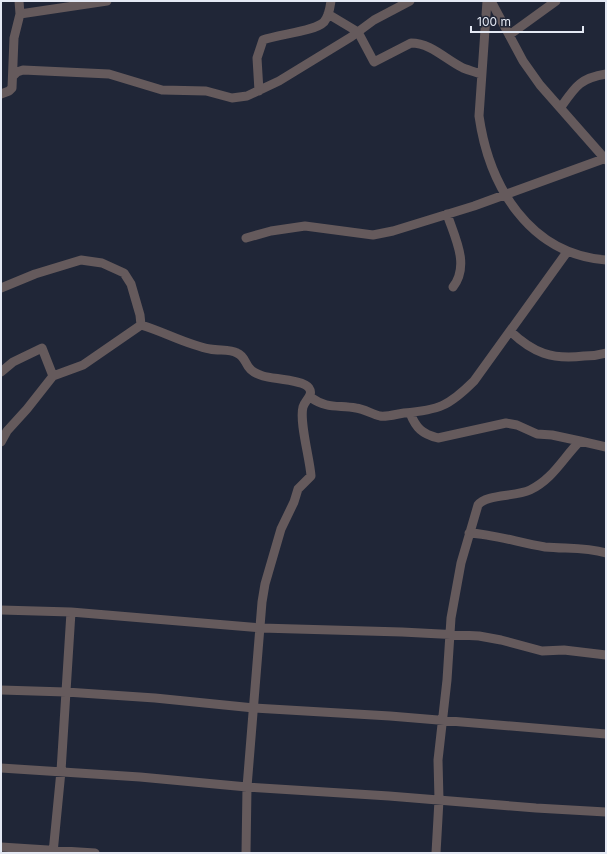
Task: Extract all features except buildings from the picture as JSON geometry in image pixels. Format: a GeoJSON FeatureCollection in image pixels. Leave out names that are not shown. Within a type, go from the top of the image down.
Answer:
{"type":"FeatureCollection","features":[{"type":"Feature","properties":{"kind":"street"},"geometry":{"type":"LineString","coordinates":[[1,94],[12,88],[14,75],[14,38],[20,14],[19,1]]}},
{"type":"Feature","properties":{"kind":"street"},"geometry":{"type":"LineString","coordinates":[[20,14],[89,2],[107,1]]}},
{"type":"Feature","properties":{"kind":"street"},"geometry":{"type":"LineString","coordinates":[[259,91],[257,58],[263,40],[317,26],[324,22],[328,14],[331,1]]}},
{"type":"Feature","properties":{"kind":"street"},"geometry":{"type":"LineString","coordinates":[[14,75],[23,70],[109,74],[162,90],[206,91],[232,98],[247,96],[259,91],[358,32],[374,20],[410,1]]}},
{"type":"Feature","properties":{"kind":"street"},"geometry":{"type":"LineString","coordinates":[[487,1],[481,74],[480,116],[482,133],[492,169],[506,193],[530,227],[548,242],[567,252],[606,260]]}},
{"type":"Feature","properties":{"kind":"street"},"geometry":{"type":"LineString","coordinates":[[246,238],[270,231],[305,226],[373,235],[393,231],[606,159],[532,73],[491,1]]}},
{"type":"Feature","properties":{"kind":"street"},"geometry":{"type":"LineString","coordinates":[[509,35],[556,1]]}},
{"type":"Feature","properties":{"kind":"street"},"geometry":{"type":"LineString","coordinates":[[328,14],[358,32],[374,62],[411,43],[417,43],[437,52],[463,68],[481,74]]}},
{"type":"Feature","properties":{"kind":"street"},"geometry":{"type":"LineString","coordinates":[[561,107],[576,86],[585,79],[606,74]]}},
{"type":"Feature","properties":{"kind":"street"},"geometry":{"type":"LineString","coordinates":[[447,214],[461,264],[460,274],[453,287]]}},
{"type":"Feature","properties":{"kind":"street"},"geometry":{"type":"LineString","coordinates":[[310,397],[321,404],[334,407],[358,408],[382,416],[429,411],[443,406],[461,394],[485,367],[567,252]]}},
{"type":"Feature","properties":{"kind":"street"},"geometry":{"type":"LineString","coordinates":[[1,288],[35,274],[81,260],[102,263],[124,273],[131,284],[140,315],[141,325]]}},
{"type":"Feature","properties":{"kind":"street"},"geometry":{"type":"LineString","coordinates":[[1,442],[7,431],[37,398],[53,376],[83,365],[141,325]]}},
{"type":"Feature","properties":{"kind":"street"},"geometry":{"type":"LineString","coordinates":[[141,325],[210,350],[238,353],[253,373],[273,379],[309,386],[310,397],[303,408],[311,476],[298,489],[294,502],[281,529],[265,584],[247,787],[246,853]]}},
{"type":"Feature","properties":{"kind":"street"},"geometry":{"type":"LineString","coordinates":[[510,330],[519,339],[552,357],[564,358],[606,353]]}},
{"type":"Feature","properties":{"kind":"street"},"geometry":{"type":"LineString","coordinates":[[1,372],[13,362],[42,348],[53,376]]}},
{"type":"Feature","properties":{"kind":"street"},"geometry":{"type":"LineString","coordinates":[[410,413],[419,430],[427,436],[438,438],[506,422],[537,434],[552,435],[606,447]]}},
{"type":"Feature","properties":{"kind":"street"},"geometry":{"type":"LineString","coordinates":[[436,853],[439,800],[438,760],[443,721],[450,635],[455,590],[468,533],[481,500],[520,494],[540,484],[553,474],[580,441]]}},
{"type":"Feature","properties":{"kind":"street"},"geometry":{"type":"LineString","coordinates":[[468,533],[514,540],[545,547],[580,548],[606,553]]}},
{"type":"Feature","properties":{"kind":"street"},"geometry":{"type":"LineString","coordinates":[[1,610],[71,612],[261,628],[450,635],[501,640],[542,651],[564,650],[606,655]]}},
{"type":"Feature","properties":{"kind":"street"},"geometry":{"type":"LineString","coordinates":[[53,852],[61,771],[71,612]]}},
{"type":"Feature","properties":{"kind":"street"},"geometry":{"type":"LineString","coordinates":[[1,690],[66,692],[155,698],[254,708],[606,734]]}},
{"type":"Feature","properties":{"kind":"street"},"geometry":{"type":"LineString","coordinates":[[1,768],[61,771],[247,787],[606,812]]}},
{"type":"Feature","properties":{"kind":"street"},"geometry":{"type":"LineString","coordinates":[[1,847],[53,852],[95,853]]}}]}
